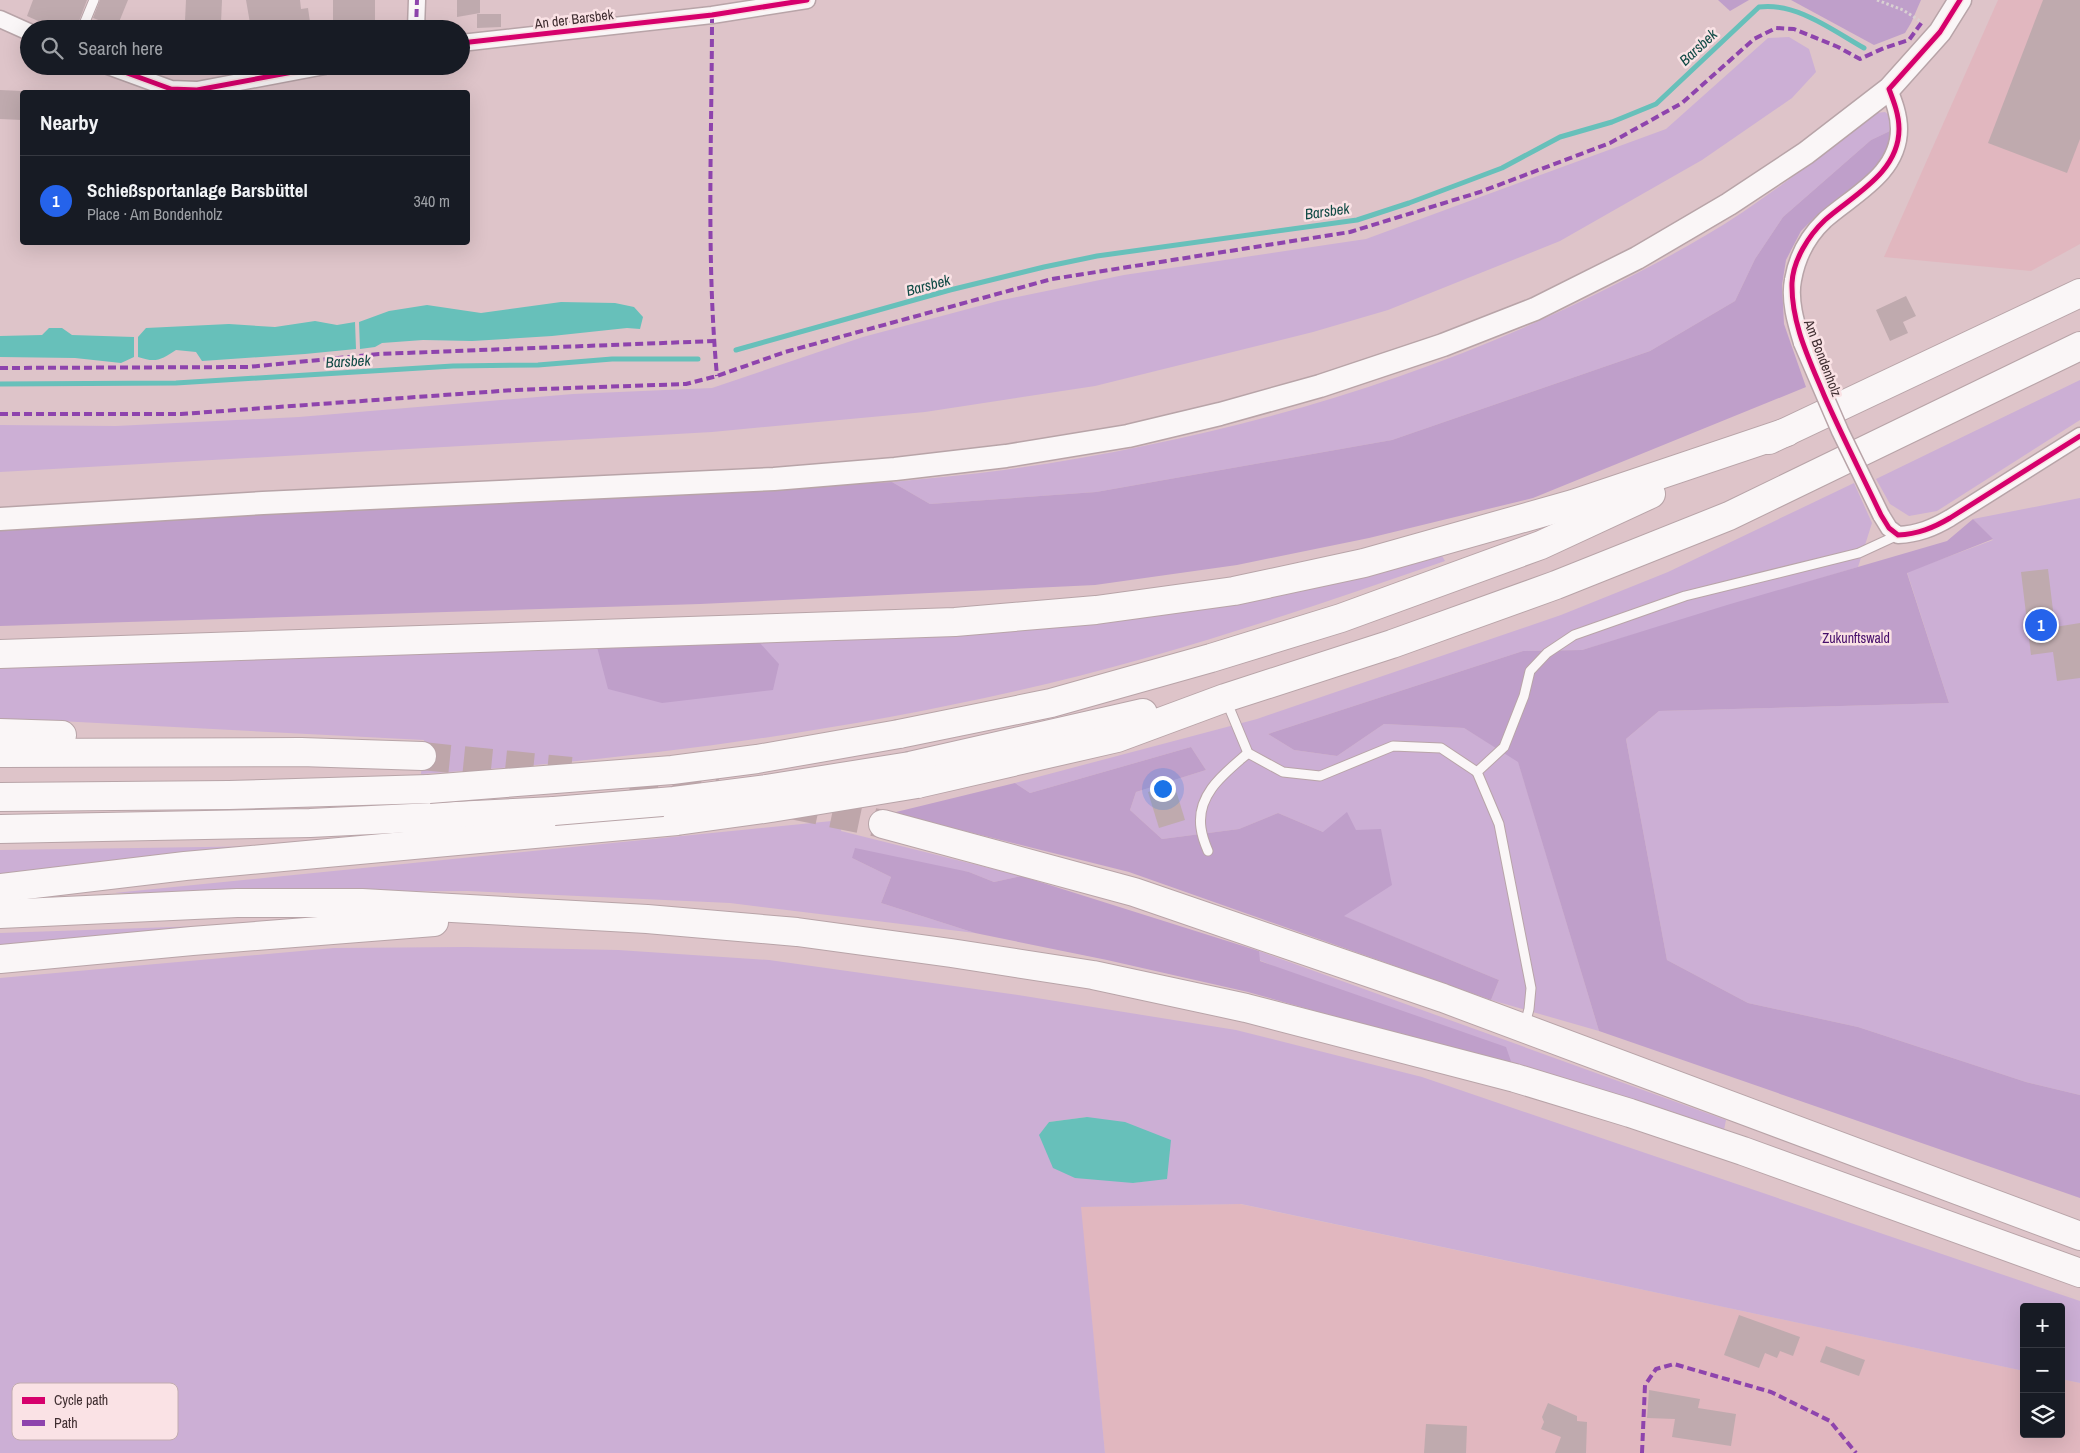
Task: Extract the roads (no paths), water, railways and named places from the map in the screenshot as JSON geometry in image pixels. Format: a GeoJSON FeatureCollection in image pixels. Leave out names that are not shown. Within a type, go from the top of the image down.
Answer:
{"type":"FeatureCollection","features":[{"type":"Feature","properties":{"kind":"highway"},"geometry":{"type":"LineString","coordinates":[[0,797],[229,795],[428,789],[672,770],[899,734],[1051,703],[1211,658],[1340,618],[1541,545],[1787,432],[2080,293]]}},
{"type":"Feature","properties":{"kind":"highway"},"geometry":{"type":"LineString","coordinates":[[0,888],[194,865],[677,821],[771,808],[913,775],[1117,738],[1225,698],[1402,641],[1556,585],[1729,516],[2080,346]]}},
{"type":"Feature","properties":{"kind":"highway"},"geometry":{"type":"LineString","coordinates":[[0,654],[955,622],[1096,610],[1234,591],[1364,563],[1548,512],[1787,432]]}},
{"type":"Feature","properties":{"kind":"highway"},"geometry":{"type":"LineString","coordinates":[[0,733],[50,734],[301,752]]}},
{"type":"Feature","properties":{"kind":"highway"},"geometry":{"type":"LineString","coordinates":[[0,753],[301,752],[422,756]]}},
{"type":"Feature","properties":{"kind":"highway"},"geometry":{"type":"LineString","coordinates":[[0,829],[310,823],[554,811],[674,801],[913,775]]}},
{"type":"Feature","properties":{"kind":"highway"},"geometry":{"type":"LineString","coordinates":[[883,824],[1134,892],[1524,1028],[2080,1236]]}},
{"type":"Feature","properties":{"kind":"highway"},"geometry":{"type":"LineString","coordinates":[[0,914],[237,903],[362,903],[647,919],[760,929],[932,950],[1093,975],[1246,1008],[1515,1078],[1630,1112],[2080,1273]]}},
{"type":"Feature","properties":{"kind":"highway"},"geometry":{"type":"LineString","coordinates":[[0,959],[192,941],[540,913]]}},
{"type":"Feature","properties":{"kind":"main road"},"geometry":{"type":"LineString","coordinates":[[0,519],[263,503],[774,479],[895,469],[1006,456],[1128,436],[1220,414],[1320,386],[1443,345],[1535,309],[1637,258],[1730,204],[1806,153],[1889,89],[1940,32],[1960,0]]}},
{"type":"Feature","properties":{"kind":"street"},"geometry":{"type":"LineString","coordinates":[[417,20],[418,0]]}},
{"type":"Feature","properties":{"kind":"street","name":"An der Barsbek"},"geometry":{"type":"LineString","coordinates":[[470,42],[739,5],[807,0]]}},
{"type":"Feature","properties":{"kind":"street"},"geometry":{"type":"LineString","coordinates":[[0,20],[20,28]]}},
{"type":"Feature","properties":{"kind":"street"},"geometry":{"type":"LineString","coordinates":[[133,75],[171,89],[197,90],[277,75]]}},
{"type":"Feature","properties":{"kind":"street","name":"Am Bondenholz"},"geometry":{"type":"LineString","coordinates":[[1889,89],[1897,110],[1899,130],[1895,150],[1880,174],[1854,199],[1825,220],[1809,239],[1797,261],[1792,282],[1794,307],[1802,343],[1840,431],[1881,515],[1889,528],[1898,535]]}},
{"type":"Feature","properties":{"kind":"street"},"geometry":{"type":"LineString","coordinates":[[1898,535],[1912,534],[1931,529],[2080,436]]}},
{"type":"Feature","properties":{"kind":"lane"},"geometry":{"type":"LineString","coordinates":[[86,20],[94,0]]}},
{"type":"Feature","properties":{"kind":"lane"},"geometry":{"type":"LineString","coordinates":[[1477,772],[1504,747],[1524,696],[1530,671],[1547,653],[1574,635],[1685,596],[1858,553],[1898,535]]}},
{"type":"Feature","properties":{"kind":"lane"},"geometry":{"type":"LineString","coordinates":[[1225,698],[1248,753],[1283,772],[1320,776],[1393,746],[1441,748],[1477,772],[1499,824],[1531,988],[1529,1009],[1524,1028]]}},
{"type":"Feature","properties":{"kind":"lane"},"geometry":{"type":"LineString","coordinates":[[1208,851],[1201,828],[1202,803],[1216,782],[1248,753]]}},
{"type":"Feature","properties":{"kind":"water"},"geometry":{"type":"Polygon","coordinates":[[[561,302],[615,303],[634,307],[643,317],[640,329],[627,328],[552,336],[472,341],[423,340],[382,343],[375,347],[360,349],[359,322],[389,311],[427,305],[481,313],[561,302]]]}},
{"type":"Feature","properties":{"kind":"water"},"geometry":{"type":"Polygon","coordinates":[[[315,321],[337,325],[355,322],[356,349],[202,361],[196,352],[176,350],[154,360],[138,357],[138,337],[146,328],[229,324],[275,327],[315,321]]]}},
{"type":"Feature","properties":{"kind":"water"},"geometry":{"type":"Polygon","coordinates":[[[49,328],[62,328],[72,335],[134,337],[134,357],[121,363],[75,358],[0,357],[0,336],[42,335],[49,328]]]}},
{"type":"Feature","properties":{"kind":"water"},"geometry":{"type":"Polygon","coordinates":[[[1087,1117],[1125,1122],[1171,1140],[1167,1179],[1133,1183],[1075,1178],[1053,1168],[1039,1135],[1049,1122],[1087,1117]]]}},
{"type":"Feature","properties":{"kind":"waterway","name":"Barsbek"},"geometry":{"type":"LineString","coordinates":[[736,350],[950,290],[1044,267],[1097,256],[1357,220],[1409,203],[1502,168],[1560,137],[1612,122],[1656,104],[1759,7],[1787,9],[1800,13],[1864,48]]}},
{"type":"Feature","properties":{"kind":"waterway","name":"Barsbek"},"geometry":{"type":"LineString","coordinates":[[0,384],[176,383],[453,366],[538,365],[612,359],[698,359]]}},
{"type":"Feature","properties":{"kind":"tunnel"},"geometry":{"type":"LineString","coordinates":[[422,756],[571,771]]}},
{"type":"Feature","properties":{"kind":"tunnel"},"geometry":{"type":"LineString","coordinates":[[631,779],[717,792]]}},
{"type":"Feature","properties":{"kind":"tunnel"},"geometry":{"type":"LineString","coordinates":[[791,805],[883,824]]}},
{"type":"Feature","properties":{"kind":"place","name":"Schießsportanlage Barsbüttel"},"geometry":{"type":"Point","coordinates":[2041,625]}},
{"type":"Feature","properties":{"kind":"park label","name":"Zukunftswald"},"geometry":{"type":"Point","coordinates":[1856,638]}}]}
